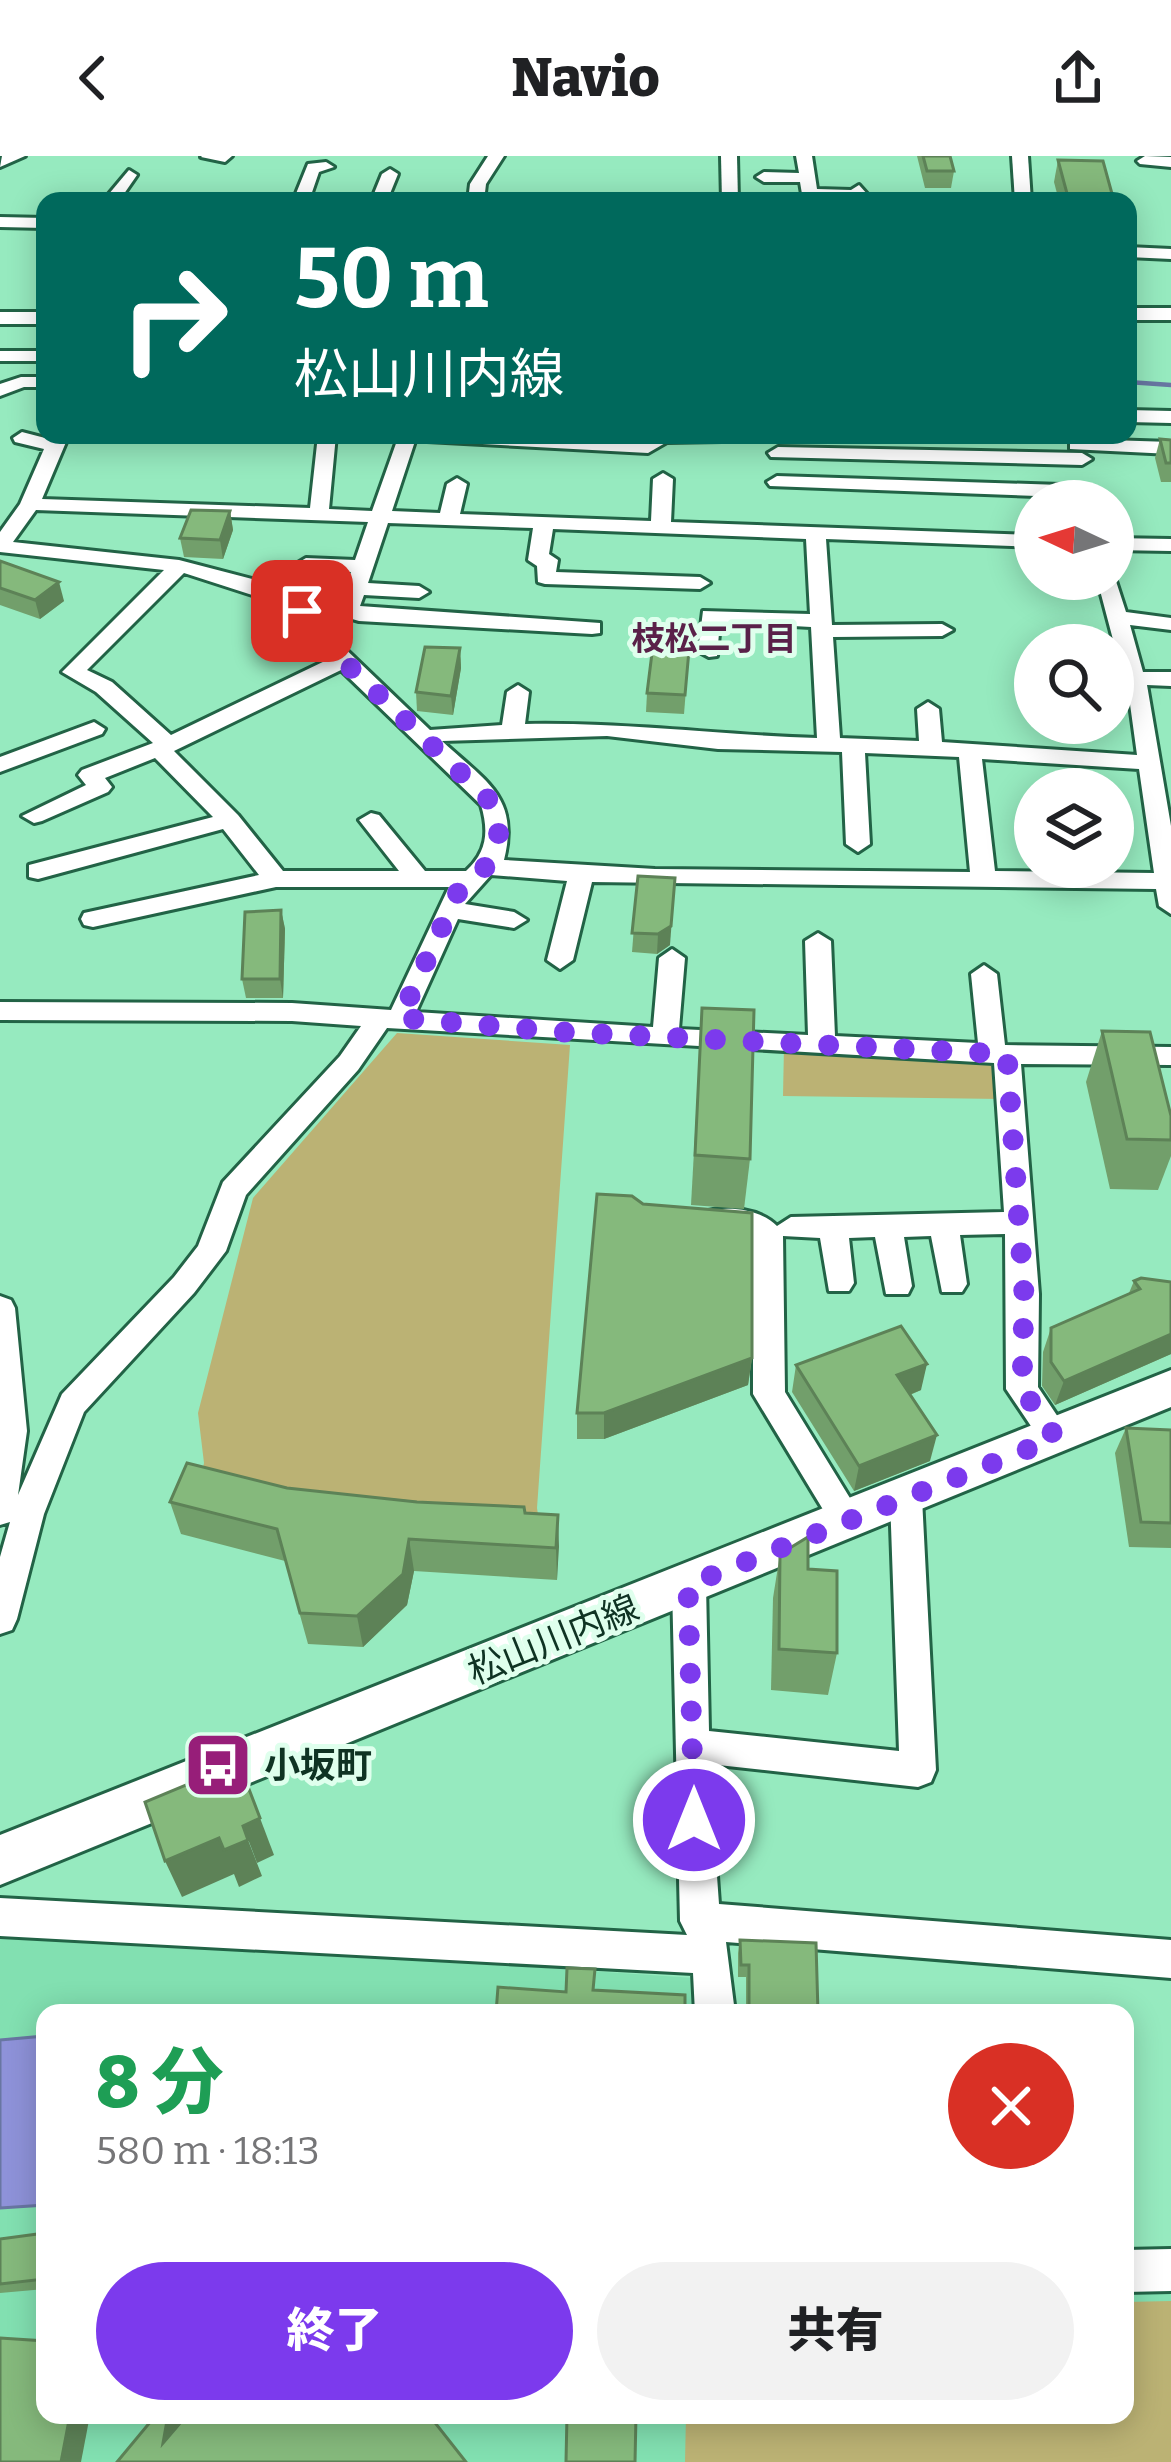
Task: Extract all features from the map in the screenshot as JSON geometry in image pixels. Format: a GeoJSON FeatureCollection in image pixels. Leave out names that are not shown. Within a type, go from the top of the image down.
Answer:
{"type":"FeatureCollection","features":[{"type":"Feature","properties":{"kind":"main road","name":"松山川内線"},"geometry":{"type":"LineString","coordinates":[[0,1860],[1168,1394]]}},
{"type":"Feature","properties":{"kind":"street"},"geometry":{"type":"LineString","coordinates":[[0,161],[17,156]]}},
{"type":"Feature","properties":{"kind":"street"},"geometry":{"type":"LineString","coordinates":[[477,192],[496,156]]}},
{"type":"Feature","properties":{"kind":"street"},"geometry":{"type":"LineString","coordinates":[[729,156],[730,192]]}},
{"type":"Feature","properties":{"kind":"street"},"geometry":{"type":"LineString","coordinates":[[804,156],[810,192]]}},
{"type":"Feature","properties":{"kind":"street"},"geometry":{"type":"LineString","coordinates":[[1020,156],[1023,192]]}},
{"type":"Feature","properties":{"kind":"street"},"geometry":{"type":"LineString","coordinates":[[208,158],[225,158]]}},
{"type":"Feature","properties":{"kind":"street"},"geometry":{"type":"LineString","coordinates":[[1145,161],[1171,162]]}},
{"type":"Feature","properties":{"kind":"street"},"geometry":{"type":"LineString","coordinates":[[117,192],[135,165]]}},
{"type":"Feature","properties":{"kind":"street"},"geometry":{"type":"LineString","coordinates":[[304,192],[313,167],[326,167]]}},
{"type":"Feature","properties":{"kind":"street"},"geometry":{"type":"LineString","coordinates":[[383,192],[390,174]]}},
{"type":"Feature","properties":{"kind":"street"},"geometry":{"type":"LineString","coordinates":[[764,177],[808,178]]}},
{"type":"Feature","properties":{"kind":"street"},"geometry":{"type":"LineString","coordinates":[[0,222],[36,223]]}},
{"type":"Feature","properties":{"kind":"street"},"geometry":{"type":"LineString","coordinates":[[1137,252],[1171,254]]}},
{"type":"Feature","properties":{"kind":"street"},"geometry":{"type":"LineString","coordinates":[[1137,314],[1171,314]]}},
{"type":"Feature","properties":{"kind":"street"},"geometry":{"type":"LineString","coordinates":[[0,318],[36,318]]}},
{"type":"Feature","properties":{"kind":"street"},"geometry":{"type":"LineString","coordinates":[[0,356],[36,356]]}},
{"type":"Feature","properties":{"kind":"street"},"geometry":{"type":"LineString","coordinates":[[0,391],[21,382],[36,382]]}},
{"type":"Feature","properties":{"kind":"street"},"geometry":{"type":"LineString","coordinates":[[1137,416],[1171,417]]}},
{"type":"Feature","properties":{"kind":"street"},"geometry":{"type":"LineString","coordinates":[[22,438],[36,439]]}},
{"type":"Feature","properties":{"kind":"street"},"geometry":{"type":"LineString","coordinates":[[0,1619],[4,1558],[74,1403],[211,1251],[233,1190],[390,1017],[449,910],[476,873],[491,862],[500,828],[492,803],[344,661],[302,611],[249,584],[179,567],[0,546],[30,505],[56,444]]}},
{"type":"Feature","properties":{"kind":"street"},"geometry":{"type":"LineString","coordinates":[[319,512],[325,482],[319,468],[324,444]]}},
{"type":"Feature","properties":{"kind":"street"},"geometry":{"type":"LineString","coordinates":[[405,444],[352,598],[359,616],[592,628]]}},
{"type":"Feature","properties":{"kind":"street"},"geometry":{"type":"LineString","coordinates":[[593,444],[652,444]]}},
{"type":"Feature","properties":{"kind":"street"},"geometry":{"type":"LineString","coordinates":[[776,507],[778,444],[1171,448]]}},
{"type":"Feature","properties":{"kind":"street"},"geometry":{"type":"LineString","coordinates":[[1078,446],[1087,480]]}},
{"type":"Feature","properties":{"kind":"street"},"geometry":{"type":"LineString","coordinates":[[661,527],[663,478]]}},
{"type":"Feature","properties":{"kind":"street"},"geometry":{"type":"LineString","coordinates":[[449,518],[457,484]]}},
{"type":"Feature","properties":{"kind":"street"},"geometry":{"type":"LineString","coordinates":[[30,505],[661,527],[776,507],[1014,499]]}},
{"type":"Feature","properties":{"kind":"street"},"geometry":{"type":"LineString","coordinates":[[776,507],[816,533],[1014,541]]}},
{"type":"Feature","properties":{"kind":"street"},"geometry":{"type":"LineString","coordinates":[[544,522],[538,560],[548,560],[545,578],[700,583]]}},
{"type":"Feature","properties":{"kind":"street"},"geometry":{"type":"LineString","coordinates":[[816,533],[821,626],[858,844]]}},
{"type":"Feature","properties":{"kind":"street"},"geometry":{"type":"LineString","coordinates":[[1134,544],[1171,545]]}},
{"type":"Feature","properties":{"kind":"street"},"geometry":{"type":"LineString","coordinates":[[306,564],[363,566]]}},
{"type":"Feature","properties":{"kind":"street"},"geometry":{"type":"LineString","coordinates":[[179,567],[73,672],[104,687],[164,747],[276,879]]}},
{"type":"Feature","properties":{"kind":"street"},"geometry":{"type":"LineString","coordinates":[[302,611],[352,598],[419,592]]}},
{"type":"Feature","properties":{"kind":"street"},"geometry":{"type":"LineString","coordinates":[[93,920],[276,879],[476,873],[729,881],[983,877],[1168,884],[1164,814],[1152,763],[1159,740],[1141,704],[1113,600]]}},
{"type":"Feature","properties":{"kind":"street"},"geometry":{"type":"LineString","coordinates":[[709,651],[710,615],[821,626],[942,630]]}},
{"type":"Feature","properties":{"kind":"street"},"geometry":{"type":"LineString","coordinates":[[1118,617],[1171,623]]}},
{"type":"Feature","properties":{"kind":"street"},"geometry":{"type":"LineString","coordinates":[[34,816],[100,787],[90,775],[164,747],[344,661]]}},
{"type":"Feature","properties":{"kind":"street"},"geometry":{"type":"LineString","coordinates":[[1135,678],[1171,679]]}},
{"type":"Feature","properties":{"kind":"street"},"geometry":{"type":"LineString","coordinates":[[513,730],[518,692]]}},
{"type":"Feature","properties":{"kind":"street"},"geometry":{"type":"LineString","coordinates":[[1134,704],[1141,704]]}},
{"type":"Feature","properties":{"kind":"street"},"geometry":{"type":"LineString","coordinates":[[928,709],[932,748]]}},
{"type":"Feature","properties":{"kind":"street"},"geometry":{"type":"LineString","coordinates":[[0,765],[94,729]]}},
{"type":"Feature","properties":{"kind":"street"},"geometry":{"type":"LineString","coordinates":[[424,738],[513,730],[607,729],[718,742],[932,748],[1152,763]]}},
{"type":"Feature","properties":{"kind":"street"},"geometry":{"type":"LineString","coordinates":[[970,751],[983,877]]}},
{"type":"Feature","properties":{"kind":"street"},"geometry":{"type":"LineString","coordinates":[[38,871],[230,820]]}},
{"type":"Feature","properties":{"kind":"street"},"geometry":{"type":"LineString","coordinates":[[371,820],[417,878]]}},
{"type":"Feature","properties":{"kind":"street"},"geometry":{"type":"LineString","coordinates":[[560,960],[581,875]]}},
{"type":"Feature","properties":{"kind":"street"},"geometry":{"type":"LineString","coordinates":[[449,910],[514,920]]}},
{"type":"Feature","properties":{"kind":"street"},"geometry":{"type":"LineString","coordinates":[[818,941],[822,1042]]}},
{"type":"Feature","properties":{"kind":"street"},"geometry":{"type":"LineString","coordinates":[[665,1036],[672,958]]}},
{"type":"Feature","properties":{"kind":"street"},"geometry":{"type":"LineString","coordinates":[[984,974],[1000,1053],[1018,1223],[1024,1294],[1022,1389],[1056,1438]]}},
{"type":"Feature","properties":{"kind":"street"},"geometry":{"type":"LineString","coordinates":[[0,1011],[292,1012],[1000,1053],[1171,1056]]}},
{"type":"Feature","properties":{"kind":"street"},"geometry":{"type":"LineString","coordinates":[[688,1219],[756,1223],[768,1235],[769,1394],[848,1521]]}},
{"type":"Feature","properties":{"kind":"street"},"geometry":{"type":"LineString","coordinates":[[791,1228],[1018,1223]]}},
{"type":"Feature","properties":{"kind":"street"},"geometry":{"type":"LineString","coordinates":[[944,1225],[952,1284]]}},
{"type":"Feature","properties":{"kind":"street"},"geometry":{"type":"LineString","coordinates":[[888,1228],[897,1286]]}},
{"type":"Feature","properties":{"kind":"street"},"geometry":{"type":"LineString","coordinates":[[834,1229],[839,1283]]}},
{"type":"Feature","properties":{"kind":"street"},"geometry":{"type":"LineString","coordinates":[[0,1308],[11,1431],[0,1511]]}},
{"type":"Feature","properties":{"kind":"street"},"geometry":{"type":"LineString","coordinates":[[694,1746],[918,1770],[906,1498]]}},
{"type":"Feature","properties":{"kind":"street"},"geometry":{"type":"LineString","coordinates":[[688,1585],[694,1857],[715,2004]]}},
{"type":"Feature","properties":{"kind":"street"},"geometry":{"type":"LineString","coordinates":[[0,1917],[703,1938],[1171,1959]]}},
{"type":"Feature","properties":{"kind":"street"},"geometry":{"type":"LineString","coordinates":[[1134,2271],[1171,2270]]}},
{"type":"Feature","properties":{"kind":"shaded area"},"geometry":{"type":"Polygon","coordinates":[[[397,1033],[570,1045],[537,1508],[543,1546],[197,1496],[204,1463],[198,1413],[253,1198],[397,1033]]]}},
{"type":"Feature","properties":{"kind":"shaded area"},"geometry":{"type":"Polygon","coordinates":[[[784,1046],[998,1061],[1001,1099],[783,1096],[784,1046]]]}},
{"type":"Feature","properties":{"kind":"shaded area"},"geometry":{"type":"Polygon","coordinates":[[[0,1932],[695,1978],[695,2004],[36,2004],[36,2424],[1134,2424],[1134,2286],[1171,2286],[1171,2462],[0,2462],[0,1932]]]}},
{"type":"Feature","properties":{"kind":"shaded area"},"geometry":{"type":"Polygon","coordinates":[[[1171,2301],[1171,2462],[685,2462],[686,2424],[1134,2424],[1134,2302],[1171,2301]]]}},
{"type":"Feature","properties":{"kind":"water"},"geometry":{"type":"Polygon","coordinates":[[[36,2037],[36,2206],[0,2208],[0,2040],[36,2037]]]}},
{"type":"Feature","properties":{"kind":"building"},"geometry":{"type":"Polygon","coordinates":[[[923,156],[950,156],[954,171],[927,171],[923,156]]]}},
{"type":"Feature","properties":{"kind":"building"},"geometry":{"type":"Polygon","coordinates":[[[1058,160],[1103,161],[1112,192],[1067,192],[1058,160]]]}},
{"type":"Feature","properties":{"kind":"building"},"geometry":{"type":"Polygon","coordinates":[[[1160,439],[1171,440],[1171,463],[1166,463],[1160,439]]]}},
{"type":"Feature","properties":{"kind":"building"},"geometry":{"type":"Polygon","coordinates":[[[191,510],[230,511],[220,540],[180,538],[191,510]]]}},
{"type":"Feature","properties":{"kind":"building"},"geometry":{"type":"Polygon","coordinates":[[[0,561],[59,582],[35,600],[0,588],[0,561]]]}},
{"type":"Feature","properties":{"kind":"building"},"geometry":{"type":"Polygon","coordinates":[[[654,637],[690,639],[685,695],[647,693],[654,637]]]}},
{"type":"Feature","properties":{"kind":"building"},"geometry":{"type":"Polygon","coordinates":[[[425,647],[460,648],[451,696],[416,692],[425,647]]]}},
{"type":"Feature","properties":{"kind":"building"},"geometry":{"type":"Polygon","coordinates":[[[638,876],[675,878],[671,926],[658,934],[632,933],[638,876]]]}},
{"type":"Feature","properties":{"kind":"building"},"geometry":{"type":"Polygon","coordinates":[[[281,910],[280,979],[242,979],[245,912],[281,910]]]}},
{"type":"Feature","properties":{"kind":"building"},"geometry":{"type":"Polygon","coordinates":[[[702,1008],[754,1010],[750,1159],[695,1155],[702,1008]]]}},
{"type":"Feature","properties":{"kind":"building"},"geometry":{"type":"Polygon","coordinates":[[[1102,1031],[1150,1032],[1171,1116],[1171,1140],[1127,1139],[1102,1031]]]}},
{"type":"Feature","properties":{"kind":"building"},"geometry":{"type":"Polygon","coordinates":[[[597,1194],[632,1196],[643,1204],[752,1213],[752,1358],[604,1413],[577,1413],[597,1194]]]}},
{"type":"Feature","properties":{"kind":"building"},"geometry":{"type":"Polygon","coordinates":[[[1134,1281],[1171,1282],[1171,1334],[1064,1381],[1051,1362],[1051,1328],[1140,1289],[1134,1281]]]}},
{"type":"Feature","properties":{"kind":"building"},"geometry":{"type":"Polygon","coordinates":[[[901,1326],[927,1364],[897,1375],[937,1435],[859,1466],[796,1365],[901,1326]]]}},
{"type":"Feature","properties":{"kind":"building"},"geometry":{"type":"Polygon","coordinates":[[[1126,1428],[1171,1430],[1171,1523],[1141,1522],[1126,1428]]]}},
{"type":"Feature","properties":{"kind":"building"},"geometry":{"type":"Polygon","coordinates":[[[187,1463],[287,1488],[524,1507],[525,1513],[558,1515],[556,1548],[409,1539],[403,1574],[357,1616],[300,1613],[277,1529],[170,1502],[187,1463]]]}},
{"type":"Feature","properties":{"kind":"building"},"geometry":{"type":"Polygon","coordinates":[[[808,1537],[808,1569],[837,1571],[837,1653],[779,1649],[780,1554],[808,1537]]]}},
{"type":"Feature","properties":{"kind":"building"},"geometry":{"type":"Polygon","coordinates":[[[239,1763],[260,1818],[243,1826],[248,1840],[224,1850],[219,1838],[165,1861],[145,1802],[239,1763]]]}},
{"type":"Feature","properties":{"kind":"building"},"geometry":{"type":"Polygon","coordinates":[[[740,1940],[816,1943],[818,2004],[749,2004],[749,1965],[741,1965],[740,1940]]]}},
{"type":"Feature","properties":{"kind":"building"},"geometry":{"type":"Polygon","coordinates":[[[567,1968],[595,1969],[593,1990],[685,1995],[685,2004],[497,2004],[498,1987],[566,1992],[567,1968]]]}},
{"type":"Feature","properties":{"kind":"building"},"geometry":{"type":"Polygon","coordinates":[[[36,2234],[36,2280],[0,2284],[0,2239],[36,2234]]]}},
{"type":"Feature","properties":{"kind":"building"},"geometry":{"type":"Polygon","coordinates":[[[0,2338],[36,2340],[36,2424],[68,2424],[61,2462],[0,2462],[0,2338]]]}},
{"type":"Feature","properties":{"kind":"building"},"geometry":{"type":"Polygon","coordinates":[[[149,2424],[166,2424],[163,2443],[179,2424],[436,2424],[466,2462],[117,2462],[149,2424]]]}},
{"type":"Feature","properties":{"kind":"building"},"geometry":{"type":"Polygon","coordinates":[[[567,2424],[636,2424],[635,2462],[566,2462],[567,2424]]]}},
{"type":"Feature","properties":{"kind":"waterway"},"geometry":{"type":"LineString","coordinates":[[1137,383],[1171,385]]}},
{"type":"Feature","properties":{"kind":"place","name":"小坂町"},"geometry":{"type":"Point","coordinates":[218,1765]}},
{"type":"Feature","properties":{"kind":"district","name":"枝松二丁目"},"geometry":{"type":"Point","coordinates":[714,638]}},
{"type":"Feature","properties":{"kind":"route"},"geometry":{"type":"LineString","coordinates":[[302,611],[335,653],[470,778],[492,803],[500,828],[491,862],[459,890],[400,1018],[562,1032],[1007,1054],[1024,1294],[1022,1389],[1056,1438],[688,1585],[694,1820]]}}]}
